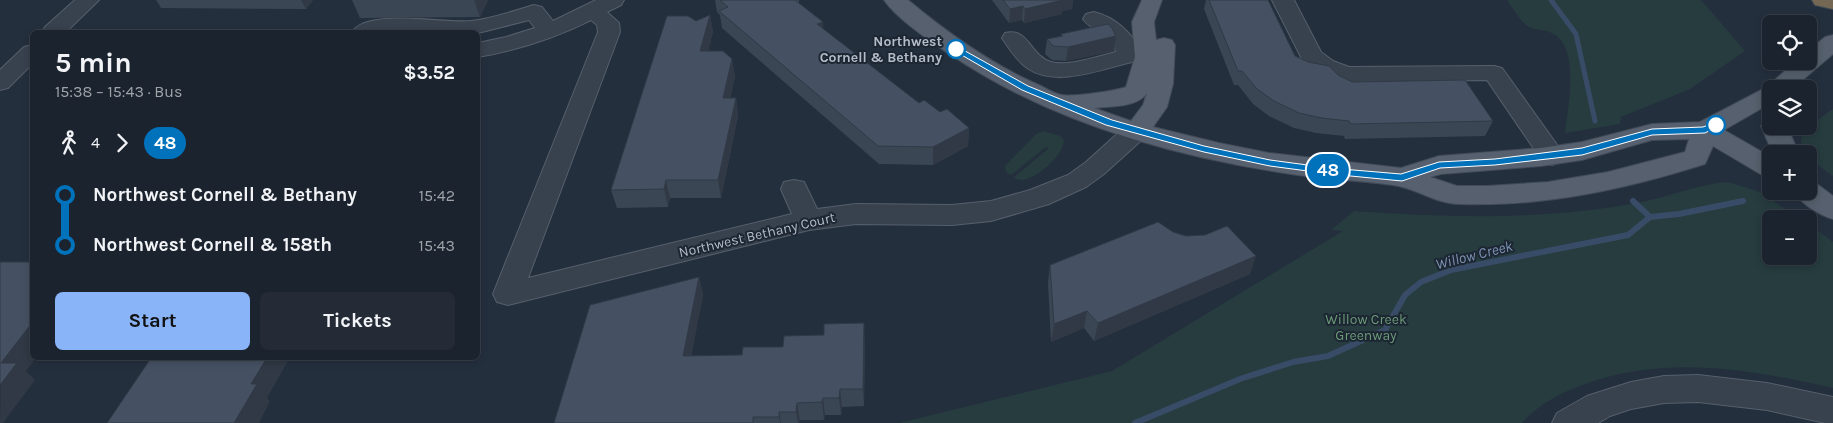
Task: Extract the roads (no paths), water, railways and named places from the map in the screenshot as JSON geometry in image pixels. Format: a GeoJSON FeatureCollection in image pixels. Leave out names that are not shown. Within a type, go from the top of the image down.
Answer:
{"type":"FeatureCollection","features":[{"type":"Feature","properties":{"kind":"highway"},"geometry":{"type":"LineString","coordinates":[[1823,0],[1833,2]]}},
{"type":"Feature","properties":{"kind":"main road"},"geometry":{"type":"LineString","coordinates":[[895,0],[912,17],[955,49],[1025,88],[1109,122],[1204,149],[1270,163],[1402,177],[1454,195],[1529,192],[1585,186],[1659,170],[1696,158],[1705,130]]}},
{"type":"Feature","properties":{"kind":"main road"},"geometry":{"type":"LineString","coordinates":[[1060,103],[1120,98],[1135,92],[1141,83],[1144,71],[1146,57],[1143,22],[1152,0]]}},
{"type":"Feature","properties":{"kind":"main road"},"geometry":{"type":"LineString","coordinates":[[1136,131],[1155,107],[1161,84],[1164,45],[1152,0]]}},
{"type":"Feature","properties":{"kind":"main road"},"geometry":{"type":"LineString","coordinates":[[1792,80],[1833,42]]}},
{"type":"Feature","properties":{"kind":"main road"},"geometry":{"type":"LineString","coordinates":[[1402,177],[1439,165],[1552,156],[1607,146],[1652,132],[1705,130],[1762,104]]}},
{"type":"Feature","properties":{"kind":"main road"},"geometry":{"type":"LineString","coordinates":[[1705,130],[1762,164]]}},
{"type":"Feature","properties":{"kind":"main road"},"geometry":{"type":"LineString","coordinates":[[1817,180],[1833,191]]}},
{"type":"Feature","properties":{"kind":"main road"},"geometry":{"type":"LineString","coordinates":[[1817,198],[1833,209]]}},
{"type":"Feature","properties":{"kind":"street"},"geometry":{"type":"LineString","coordinates":[[55,30],[88,0]]}},
{"type":"Feature","properties":{"kind":"street"},"geometry":{"type":"LineString","coordinates":[[1282,0],[1311,56],[1337,72],[1352,75],[1494,73],[1552,156]]}},
{"type":"Feature","properties":{"kind":"street"},"geometry":{"type":"LineString","coordinates":[[480,50],[522,41],[550,31],[603,5]]}},
{"type":"Feature","properties":{"kind":"street","name":"Northwest Bethany Court"},"geometry":{"type":"LineString","coordinates":[[603,5],[609,32],[508,294],[809,220],[856,214],[952,215],[991,211],[1039,197],[1077,181],[1096,168],[1136,131]]}},
{"type":"Feature","properties":{"kind":"street"},"geometry":{"type":"LineString","coordinates":[[369,30],[378,26],[470,28],[534,12],[550,31]]}},
{"type":"Feature","properties":{"kind":"street"},"geometry":{"type":"LineString","coordinates":[[1013,38],[1022,51],[1042,67],[1060,71],[1124,57],[1128,51],[1126,45],[1116,32],[1094,19]]}},
{"type":"Feature","properties":{"kind":"street"},"geometry":{"type":"LineString","coordinates":[[0,83],[30,55]]}},
{"type":"Feature","properties":{"kind":"street"},"geometry":{"type":"LineString","coordinates":[[794,189],[809,220]]}},
{"type":"Feature","properties":{"kind":"street"},"geometry":{"type":"LineString","coordinates":[[1569,423],[1585,412],[1614,401],[1646,393],[1689,388],[1736,391],[1784,398],[1833,410]]}},
{"type":"Feature","properties":{"kind":"waterway","name":"Willow Creek"},"geometry":{"type":"LineString","coordinates":[[1551,0],[1576,34],[1595,121]]}},
{"type":"Feature","properties":{"kind":"waterway","name":"Willow Creek"},"geometry":{"type":"LineString","coordinates":[[1633,201],[1650,217]]}},
{"type":"Feature","properties":{"kind":"waterway"},"geometry":{"type":"LineString","coordinates":[[1650,217],[1679,214],[1743,201]]}},
{"type":"Feature","properties":{"kind":"waterway","name":"Willow Creek"},"geometry":{"type":"LineString","coordinates":[[1135,423],[1240,379],[1293,362],[1328,356],[1385,330],[1405,295],[1421,282],[1451,270],[1628,235],[1650,217]]}},
{"type":"Feature","properties":{"kind":"place","name":"Northwest Cornell & Bethany"},"geometry":{"type":"Point","coordinates":[956,49]}},
{"type":"Feature","properties":{"kind":"park label","name":"Willow Creek Greenway"},"geometry":{"type":"Point","coordinates":[1366,328]}}]}
